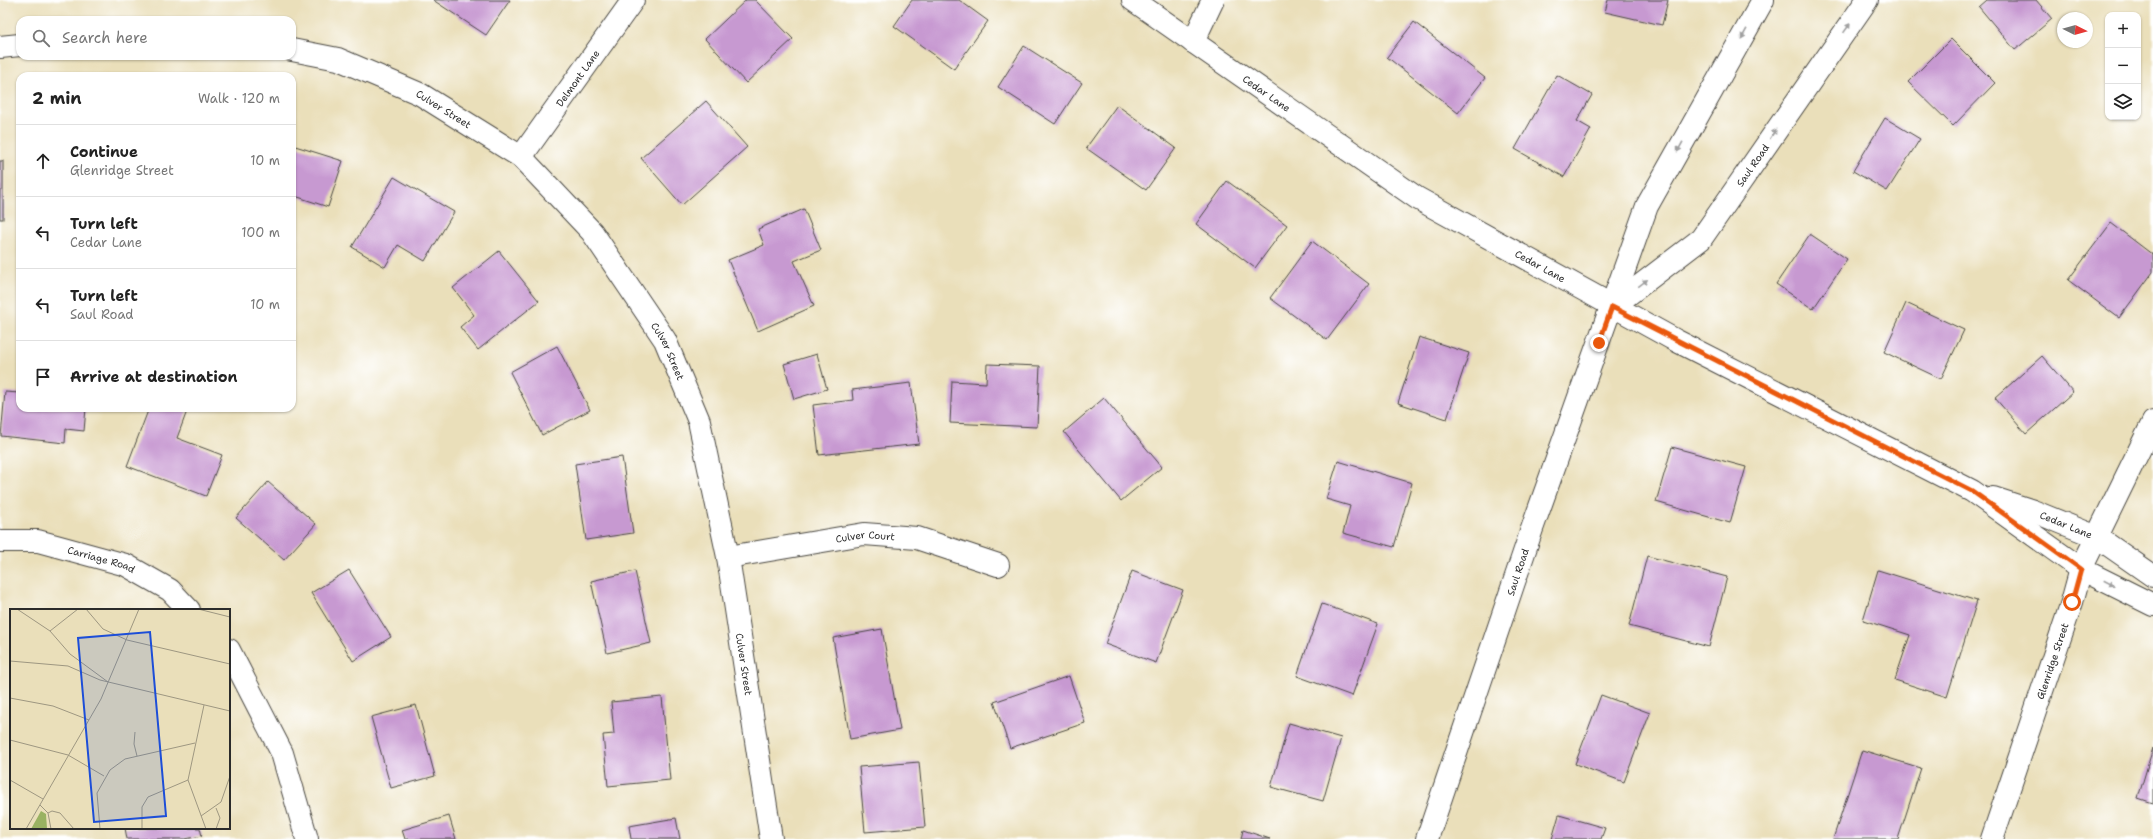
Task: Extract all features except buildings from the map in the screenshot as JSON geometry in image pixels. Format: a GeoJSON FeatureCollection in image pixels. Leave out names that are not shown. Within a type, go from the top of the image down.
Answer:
{"type":"FeatureCollection","features":[{"type":"Feature","properties":{"kind":"street","name":"Delmont Lane"},"geometry":{"type":"LineString","coordinates":[[521,157],[633,0]]}},
{"type":"Feature","properties":{"kind":"street","name":"Cedar Lane"},"geometry":{"type":"LineString","coordinates":[[1133,0],[1417,198],[1612,307],[1972,491],[2081,569],[2153,605]]}},
{"type":"Feature","properties":{"kind":"street"},"geometry":{"type":"LineString","coordinates":[[1193,42],[1213,0]]}},
{"type":"Feature","properties":{"kind":"street","name":"Saul Road"},"geometry":{"type":"LineString","coordinates":[[1427,839],[1532,529],[1647,206],[1763,0]]}},
{"type":"Feature","properties":{"kind":"street","name":"Saul Road"},"geometry":{"type":"LineString","coordinates":[[1612,307],[1701,240],[1867,0]]}},
{"type":"Feature","properties":{"kind":"street"},"geometry":{"type":"LineString","coordinates":[[0,47],[16,45]]}},
{"type":"Feature","properties":{"kind":"street","name":"Culver Street"},"geometry":{"type":"LineString","coordinates":[[296,51],[338,60],[420,94],[521,157],[592,232],[665,340],[699,421],[728,557],[770,839]]}},
{"type":"Feature","properties":{"kind":"street","name":"Glenridge Street"},"geometry":{"type":"LineString","coordinates":[[1992,839],[2072,602],[2081,569],[2153,422]]}},
{"type":"Feature","properties":{"kind":"street","name":"Cedar Lane"},"geometry":{"type":"LineString","coordinates":[[1972,491],[2033,511],[2097,537],[2153,576]]}},
{"type":"Feature","properties":{"kind":"street","name":"Culver Court"},"geometry":{"type":"LineString","coordinates":[[728,557],[864,534],[917,538],[998,565]]}},
{"type":"Feature","properties":{"kind":"street","name":"Carriage Road"},"geometry":{"type":"LineString","coordinates":[[0,541],[38,541],[126,565],[170,590],[189,609]]}},
{"type":"Feature","properties":{"kind":"street"},"geometry":{"type":"LineString","coordinates":[[230,652],[282,753],[307,839]]}},
{"type":"Feature","properties":{"kind":"route"},"geometry":{"type":"LineString","coordinates":[[1599,343],[1612,307],[1972,491],[2081,569],[2072,602]]}}]}
